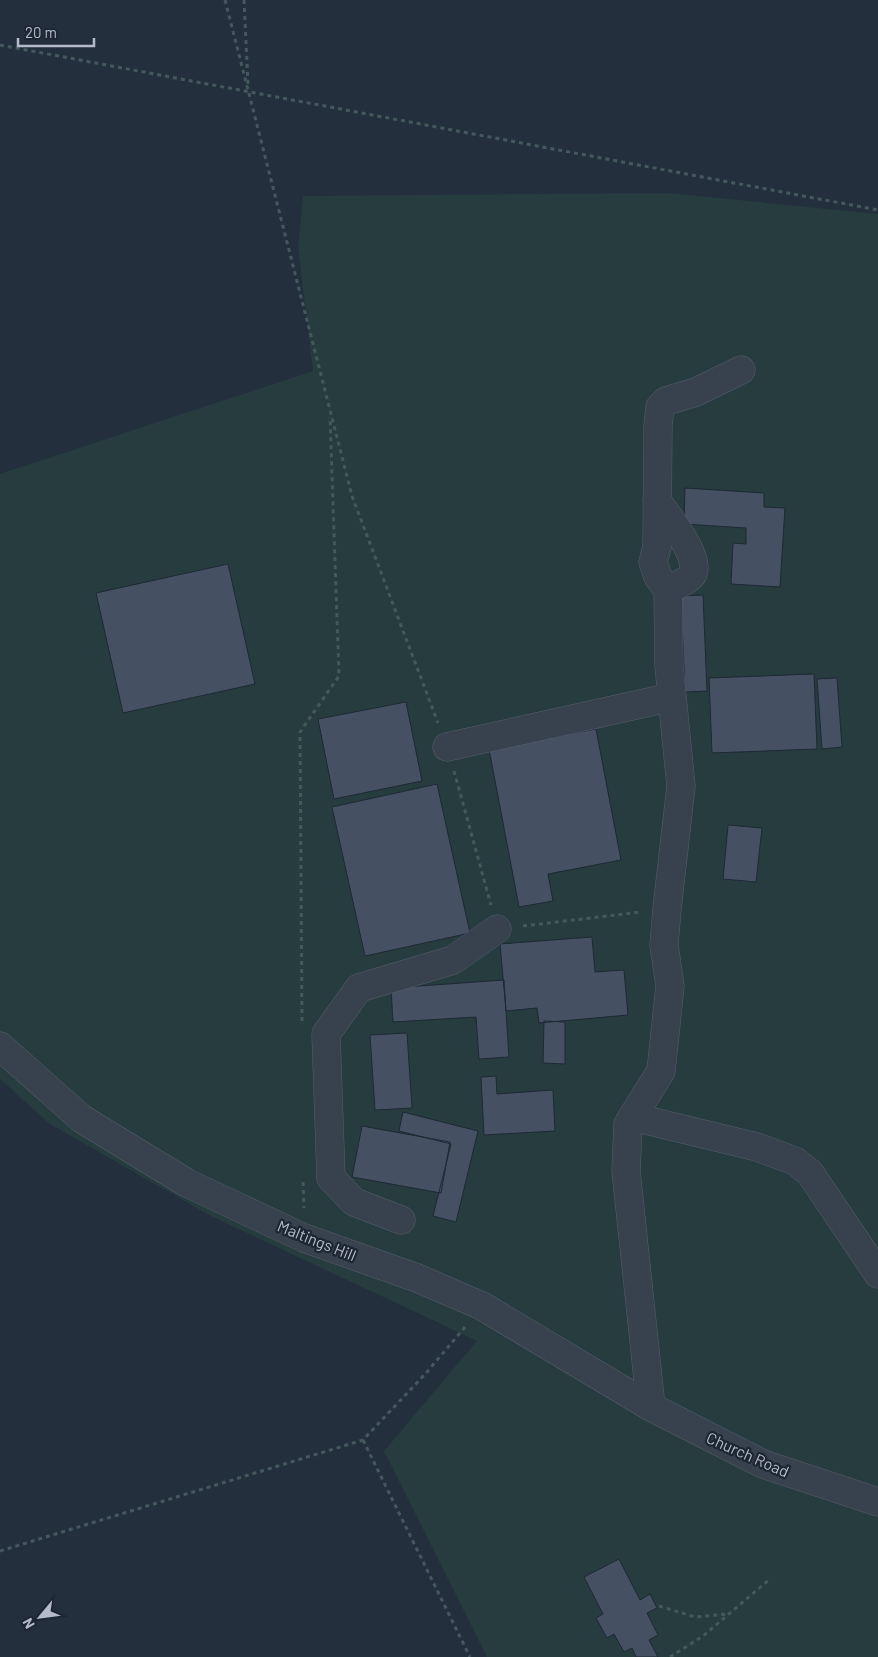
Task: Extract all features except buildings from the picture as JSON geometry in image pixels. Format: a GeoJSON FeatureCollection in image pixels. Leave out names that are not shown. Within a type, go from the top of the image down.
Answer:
{"type":"FeatureCollection","features":[{"type":"Feature","properties":{"kind":"street"},"geometry":{"type":"LineString","coordinates":[[651,1407],[626,1171],[628,1124],[661,1071],[670,986],[664,945],[669,880],[681,786],[672,697],[668,590],[658,577],[653,562],[657,547],[660,407],[666,400],[696,392],[741,370]]}},
{"type":"Feature","properties":{"kind":"street"},"geometry":{"type":"LineString","coordinates":[[657,501],[685,542],[694,559],[696,568],[691,576],[668,590]]}},
{"type":"Feature","properties":{"kind":"street"},"geometry":{"type":"LineString","coordinates":[[447,747],[672,697]]}},
{"type":"Feature","properties":{"kind":"street"},"geometry":{"type":"LineString","coordinates":[[401,1220],[354,1202],[330,1178],[326,1034],[359,988],[453,960],[497,929]]}},
{"type":"Feature","properties":{"kind":"street","name":"Maltings Hill"},"geometry":{"type":"LineString","coordinates":[[0,1046],[82,1119],[186,1183],[304,1238],[417,1278],[482,1306],[651,1407]]}},
{"type":"Feature","properties":{"kind":"street"},"geometry":{"type":"LineString","coordinates":[[632,1117],[757,1147],[794,1161],[810,1173],[878,1274]]}},
{"type":"Feature","properties":{"kind":"street","name":"Church Road"},"geometry":{"type":"LineString","coordinates":[[651,1407],[763,1464],[878,1502]]}},
{"type":"Feature","properties":{"kind":"path"},"geometry":{"type":"LineString","coordinates":[[225,0],[330,409],[339,676],[300,732],[302,1030]]}},
{"type":"Feature","properties":{"kind":"path"},"geometry":{"type":"LineString","coordinates":[[244,0],[248,92]]}},
{"type":"Feature","properties":{"kind":"path"},"geometry":{"type":"LineString","coordinates":[[0,45],[878,210]]}},
{"type":"Feature","properties":{"kind":"path"},"geometry":{"type":"LineString","coordinates":[[303,1179],[304,1238]]}},
{"type":"Feature","properties":{"kind":"path"},"geometry":{"type":"LineString","coordinates":[[0,1551],[363,1440],[427,1372],[482,1306]]}},
{"type":"Feature","properties":{"kind":"path"},"geometry":{"type":"LineString","coordinates":[[363,1440],[470,1657]]}},
{"type":"Feature","properties":{"kind":"path"},"geometry":{"type":"LineString","coordinates":[[670,1657],[703,1636],[770,1579]]}},
{"type":"Feature","properties":{"kind":"path"},"geometry":{"type":"LineString","coordinates":[[659,1606],[695,1617],[728,1614]]}},
{"type":"Feature","properties":{"kind":"green space"},"geometry":{"type":"Polygon","coordinates":[[[668,193],[878,214],[878,1657],[487,1657],[384,1451],[477,1341],[211,1216],[50,1124],[0,1079],[0,474],[313,371],[298,247],[303,196],[668,193]]]}}]}
